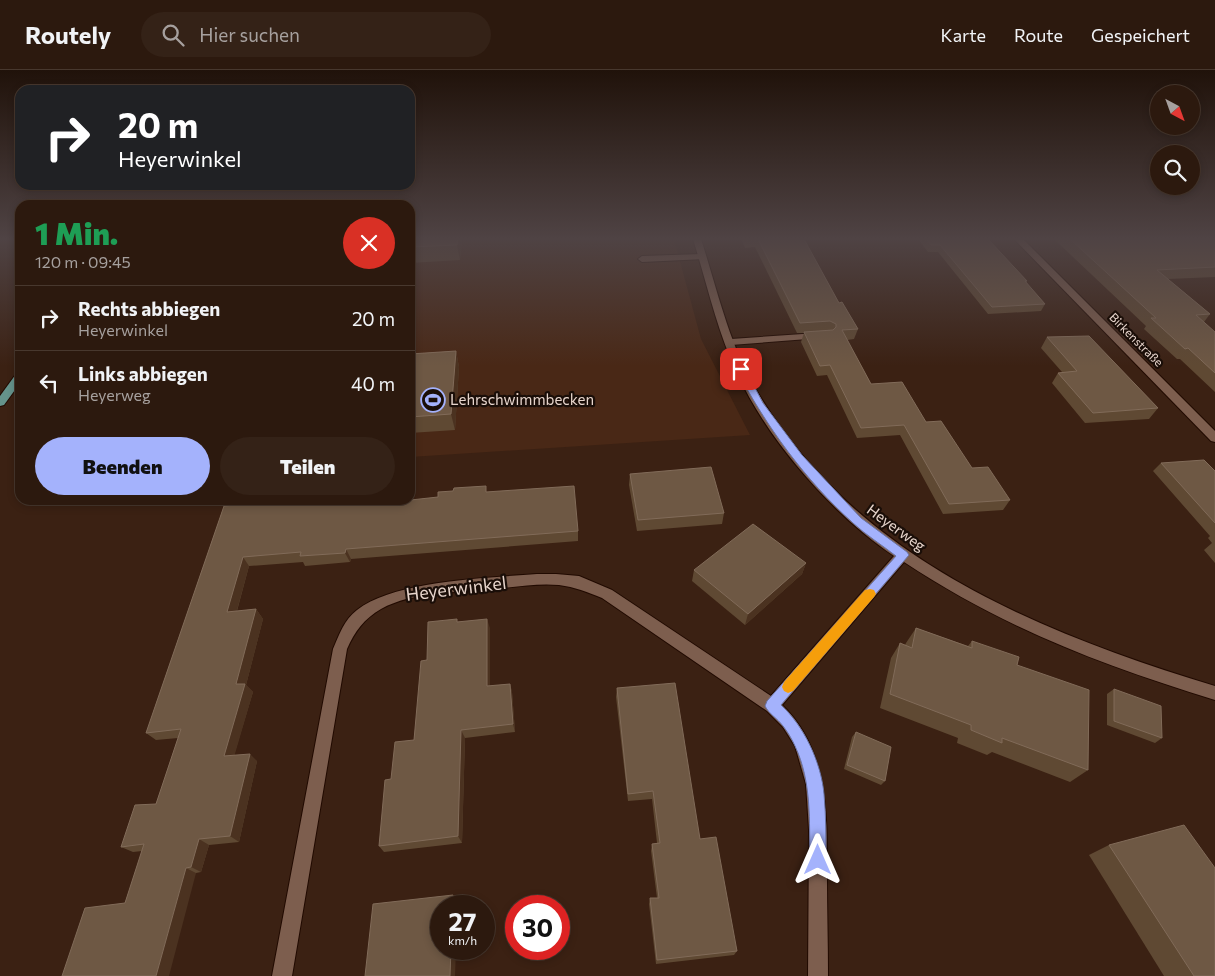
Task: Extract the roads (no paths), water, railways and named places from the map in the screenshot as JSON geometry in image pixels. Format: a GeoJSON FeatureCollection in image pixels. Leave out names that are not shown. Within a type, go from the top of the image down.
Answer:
{"type":"FeatureCollection","features":[{"type":"Feature","properties":{"kind":"main road"},"geometry":{"type":"LineString","coordinates":[[0,403],[15,383]]}},
{"type":"Feature","properties":{"kind":"street","name":"Heyerweg"},"geometry":{"type":"LineString","coordinates":[[710,281],[741,369],[754,396],[793,452],[857,521],[903,555],[977,600],[1045,634],[1098,655],[1215,693]]}},
{"type":"Feature","properties":{"kind":"street","name":"Birkenstraße"},"geometry":{"type":"LineString","coordinates":[[1060,281],[1215,438]]}},
{"type":"Feature","properties":{"kind":"street"},"geometry":{"type":"LineString","coordinates":[[731,342],[827,336]]}},
{"type":"Feature","properties":{"kind":"street"},"geometry":{"type":"LineString","coordinates":[[772,706],[903,555]]}},
{"type":"Feature","properties":{"kind":"street","name":"Heyerwinkel"},"geometry":{"type":"LineString","coordinates":[[282,976],[340,649],[348,628],[369,609],[390,599],[423,591],[544,579],[579,582],[616,600],[772,706],[788,721],[800,741],[809,763],[817,792],[818,976]]}},
{"type":"Feature","properties":{"kind":"place","name":"Lehrschwimmbecken"},"geometry":{"type":"Point","coordinates":[433,400]}}]}
